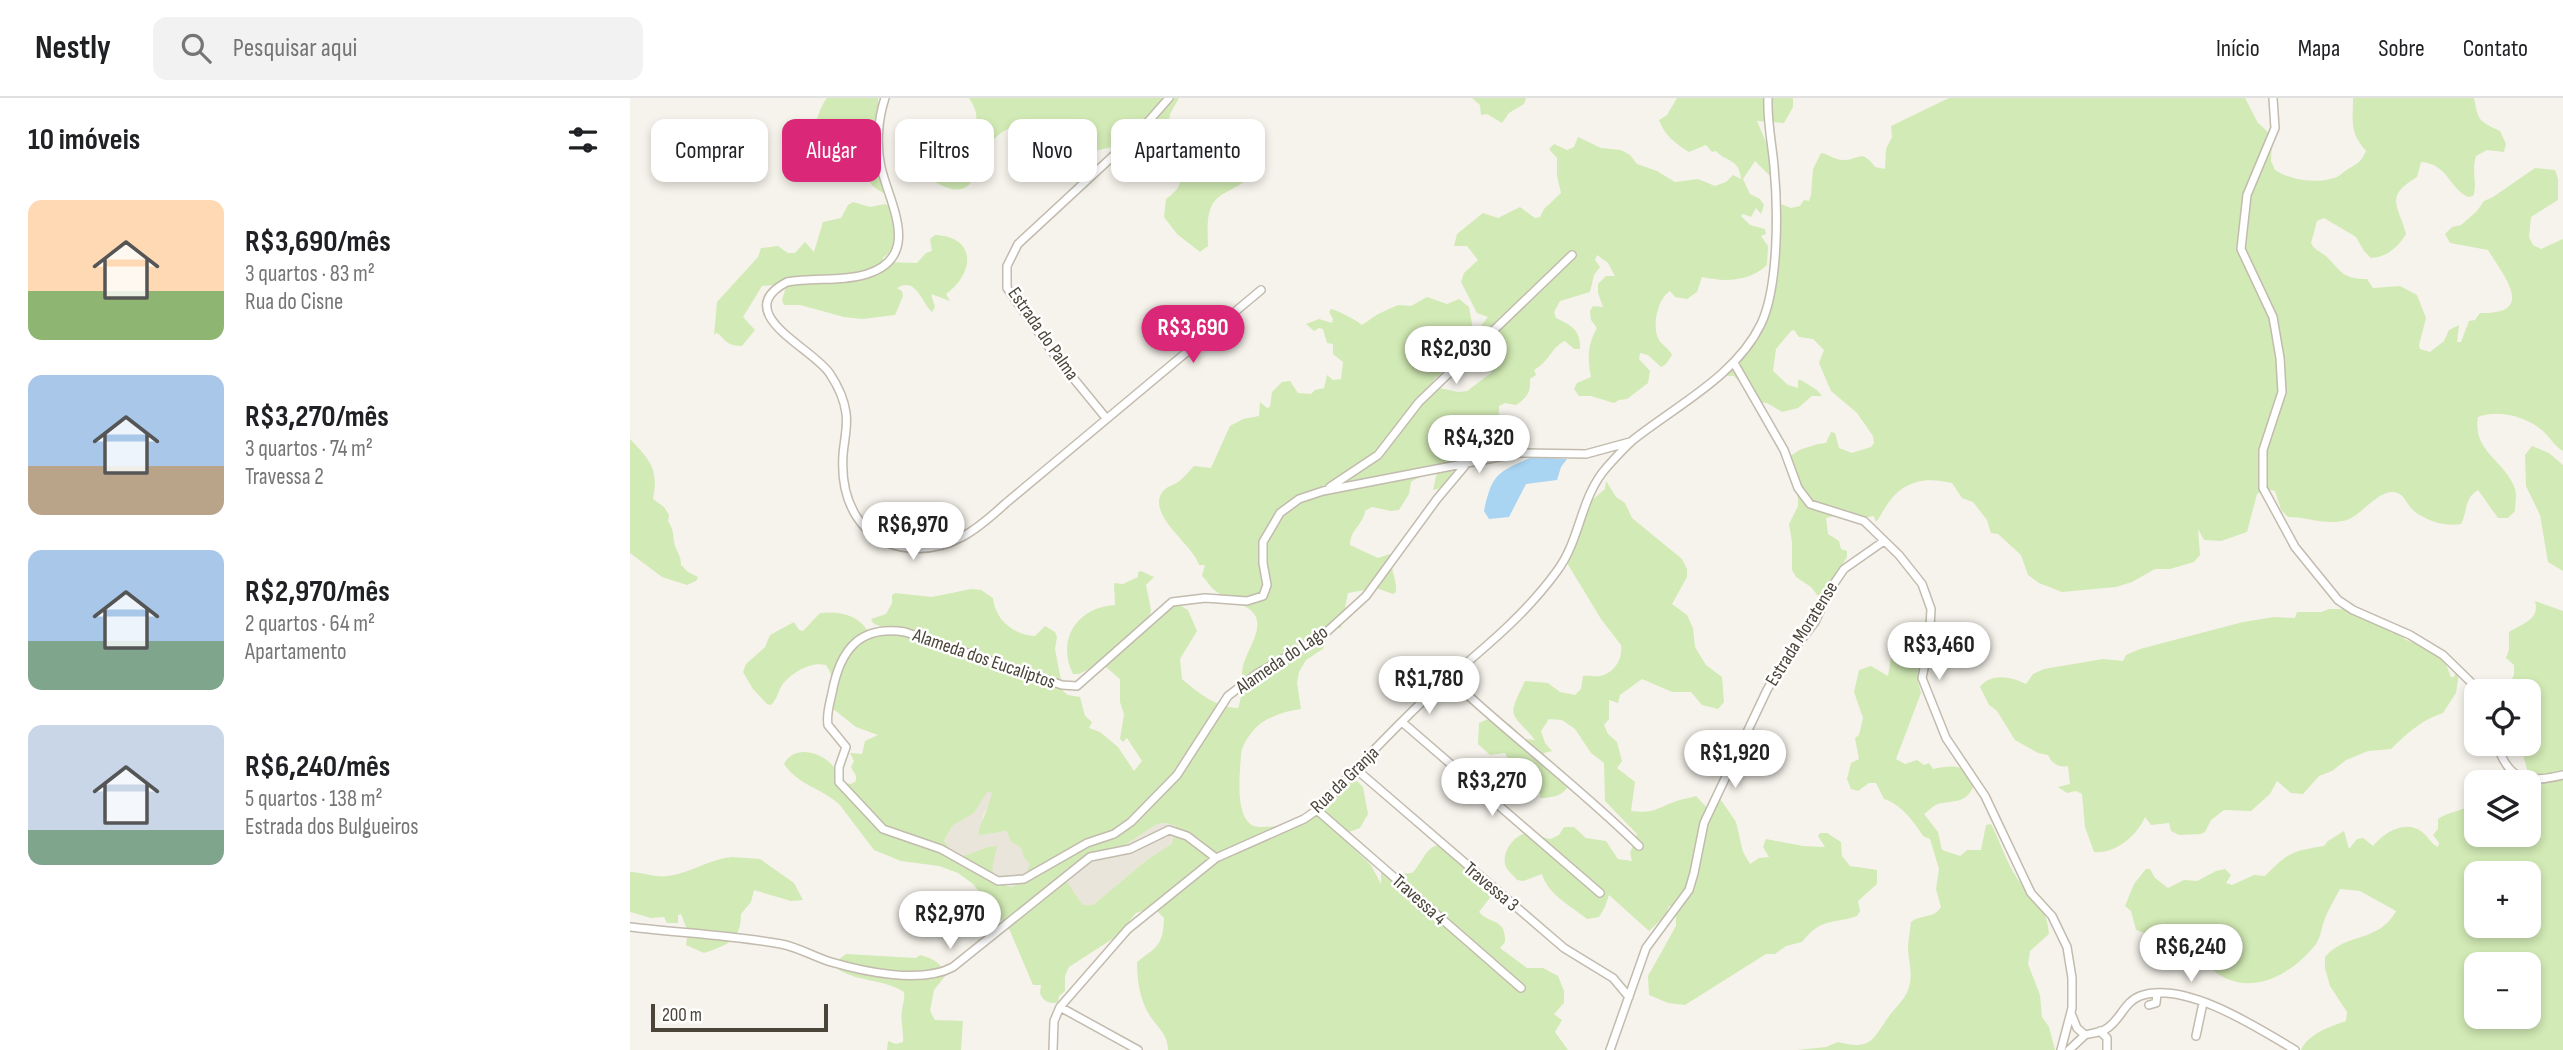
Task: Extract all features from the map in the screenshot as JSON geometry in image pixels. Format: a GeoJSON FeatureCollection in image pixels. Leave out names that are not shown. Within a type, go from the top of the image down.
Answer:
{"type":"FeatureCollection","features":[{"type":"Feature","properties":{"kind":"street"},"geometry":{"type":"LineString","coordinates":[[885,98],[879,125],[880,164],[899,226],[898,239],[891,256],[884,265],[865,275],[787,282],[778,287],[771,296],[768,312],[774,326],[827,369],[843,400],[846,416],[846,496],[860,521],[877,537],[900,547],[929,549],[941,547],[982,526],[1106,418],[1261,290]]}},
{"type":"Feature","properties":{"kind":"street","name":"Estrada do Palma"},"geometry":{"type":"LineString","coordinates":[[1106,418],[1017,306],[1007,288],[1006,274],[1011,255],[1018,244],[1139,132],[1169,98]]}},
{"type":"Feature","properties":{"kind":"street","name":"Rua da Granja"},"geometry":{"type":"LineString","coordinates":[[1060,1007],[1128,929],[1216,858],[1304,819],[1317,810],[1402,722],[1495,640],[1559,570],[1595,482],[1630,442],[1734,363],[1761,323],[1772,282],[1777,201],[1767,116],[1768,98]]}},
{"type":"Feature","properties":{"kind":"street"},"geometry":{"type":"LineString","coordinates":[[2273,98],[2275,128],[2247,195],[2241,249],[2273,317],[2280,358],[2282,392],[2263,450],[2263,488],[2295,547],[2338,600],[2353,610],[2410,635],[2443,655],[2470,679]]}},
{"type":"Feature","properties":{"kind":"street"},"geometry":{"type":"LineString","coordinates":[[1323,491],[1378,455],[1419,402],[1572,255]]}},
{"type":"Feature","properties":{"kind":"street"},"geometry":{"type":"LineString","coordinates":[[1734,363],[1784,450],[1798,488],[1810,504],[1864,521],[1922,584],[1931,610],[1929,645],[1922,678],[1946,738],[1985,796],[2031,893],[2052,916],[2067,947],[2072,978],[2071,1013],[2061,1050]]}},
{"type":"Feature","properties":{"kind":"street"},"geometry":{"type":"LineString","coordinates":[[1323,491],[1468,462],[1531,452],[1586,454],[1630,442]]}},
{"type":"Feature","properties":{"kind":"street","name":"Alameda do Lago"},"geometry":{"type":"LineString","coordinates":[[1087,843],[1114,834],[1131,822],[1155,798],[1183,766],[1228,696],[1258,673],[1321,637],[1366,596],[1437,499],[1468,462]]}},
{"type":"Feature","properties":{"kind":"street","name":"Alameda dos Eucaliptos"},"geometry":{"type":"LineString","coordinates":[[1087,843],[1024,880],[998,881],[941,849],[883,829],[839,782],[839,766],[846,747],[830,728],[827,719],[833,686],[848,650],[856,641],[874,631],[898,631],[1062,685],[1077,686],[1172,602],[1205,598],[1247,601],[1263,596],[1267,585],[1262,552],[1267,532],[1288,506],[1299,499],[1323,491]]}},
{"type":"Feature","properties":{"kind":"street","name":"Estrada Moratense"},"geometry":{"type":"LineString","coordinates":[[1610,1050],[1646,948],[1689,890],[1704,823],[1767,690],[1781,666],[1815,622],[1829,591],[1844,569],[1884,541]]}},
{"type":"Feature","properties":{"kind":"street"},"geometry":{"type":"LineString","coordinates":[[1449,678],[1602,809],[1639,846]]}},
{"type":"Feature","properties":{"kind":"street"},"geometry":{"type":"LineString","coordinates":[[1402,722],[1600,893]]}},
{"type":"Feature","properties":{"kind":"street"},"geometry":{"type":"LineString","coordinates":[[2502,756],[2507,766],[2519,778],[2538,780],[2563,775]]}},
{"type":"Feature","properties":{"kind":"street","name":"Travessa 3"},"geometry":{"type":"LineString","coordinates":[[1357,770],[1558,943],[1614,978],[1629,997]]}},
{"type":"Feature","properties":{"kind":"street","name":"Travessa 4"},"geometry":{"type":"LineString","coordinates":[[1317,810],[1521,988]]}},
{"type":"Feature","properties":{"kind":"street"},"geometry":{"type":"LineString","coordinates":[[630,927],[782,944],[834,963],[924,977],[940,974],[953,967],[1090,858],[1130,849],[1169,830],[1187,836],[1216,858]]}},
{"type":"Feature","properties":{"kind":"street"},"geometry":{"type":"LineString","coordinates":[[2148,1005],[2156,1003],[2157,994]]}},
{"type":"Feature","properties":{"kind":"street"},"geometry":{"type":"LineString","coordinates":[[2069,1050],[2085,1035],[2101,1031],[2113,1023],[2130,1002],[2140,996],[2157,994],[2179,996],[2203,1003],[2243,1020],[2295,1050]]}},
{"type":"Feature","properties":{"kind":"street"},"geometry":{"type":"LineString","coordinates":[[2196,1036],[2203,1003]]}},
{"type":"Feature","properties":{"kind":"street"},"geometry":{"type":"LineString","coordinates":[[1053,1050],[1054,1021],[1060,1007],[1138,1050]]}},
{"type":"Feature","properties":{"kind":"street"},"geometry":{"type":"LineString","coordinates":[[2071,1013],[2077,1028],[2085,1035]]}},
{"type":"Feature","properties":{"kind":"street"},"geometry":{"type":"LineString","coordinates":[[2101,1031],[2108,1038],[2107,1050]]}},
{"type":"Feature","properties":{"kind":"shaded area"},"geometry":{"type":"Polygon","coordinates":[[[987,791],[992,792],[992,799],[983,815],[981,835],[1008,831],[1011,842],[1021,848],[1024,858],[1030,864],[1024,879],[1013,887],[993,876],[991,863],[996,854],[988,847],[963,856],[953,852],[944,841],[952,826],[974,813],[987,791]]]}},
{"type":"Feature","properties":{"kind":"shaded area"},"geometry":{"type":"Polygon","coordinates":[[[1157,824],[1176,826],[1173,844],[1148,859],[1093,905],[1083,905],[1072,889],[1061,880],[1082,864],[1125,845],[1157,824]]]}},
{"type":"Feature","properties":{"kind":"green space"},"geometry":{"type":"Polygon","coordinates":[[[827,98],[878,98],[879,119],[818,119],[827,98]]]}},
{"type":"Feature","properties":{"kind":"green space"},"geometry":{"type":"Polygon","coordinates":[[[969,98],[1179,98],[1169,119],[1111,119],[1111,147],[1097,150],[1097,119],[1008,119],[1008,129],[994,139],[994,119],[976,119],[969,98]]]}},
{"type":"Feature","properties":{"kind":"green space"},"geometry":{"type":"Polygon","coordinates":[[[1472,98],[1526,98],[1524,104],[1509,113],[1502,123],[1487,114],[1481,115],[1480,105],[1472,98]]]}},
{"type":"Feature","properties":{"kind":"green space"},"geometry":{"type":"Polygon","coordinates":[[[1677,98],[1793,98],[1793,107],[1784,123],[1757,121],[1769,149],[1772,178],[1755,161],[1743,179],[1750,194],[1760,199],[1764,205],[1761,214],[1756,208],[1751,217],[1743,214],[1741,216],[1750,225],[1765,229],[1766,234],[1761,236],[1768,246],[1767,265],[1745,278],[1719,280],[1702,277],[1697,292],[1687,299],[1675,297],[1670,291],[1666,294],[1657,312],[1656,333],[1672,355],[1661,367],[1648,355],[1640,353],[1639,359],[1650,371],[1648,383],[1627,399],[1614,403],[1591,396],[1579,396],[1574,389],[1577,383],[1591,377],[1589,351],[1597,328],[1591,320],[1590,311],[1593,306],[1603,307],[1598,284],[1606,276],[1615,276],[1608,263],[1597,255],[1595,260],[1600,267],[1594,275],[1590,292],[1560,301],[1554,312],[1556,318],[1577,333],[1580,349],[1574,349],[1565,341],[1560,344],[1544,363],[1534,370],[1536,375],[1530,379],[1526,397],[1516,405],[1505,403],[1499,406],[1494,437],[1484,446],[1456,461],[1448,486],[1433,490],[1437,472],[1431,470],[1411,482],[1409,494],[1399,510],[1372,507],[1365,511],[1352,535],[1350,545],[1378,558],[1390,554],[1396,592],[1393,594],[1376,588],[1348,593],[1341,628],[1331,628],[1323,649],[1306,660],[1299,672],[1297,683],[1301,709],[1281,713],[1262,722],[1249,736],[1241,755],[1241,805],[1243,814],[1254,826],[1303,824],[1321,808],[1335,802],[1338,792],[1347,782],[1357,781],[1363,787],[1368,814],[1360,828],[1349,832],[1346,841],[1371,865],[1381,884],[1381,873],[1412,873],[1427,852],[1440,845],[1467,860],[1495,891],[1479,912],[1503,929],[1505,942],[1500,948],[1527,968],[1543,968],[1558,976],[1564,991],[1564,1003],[1554,1014],[1562,1020],[1555,1032],[1568,1050],[1168,1050],[1164,1036],[1144,1004],[1138,976],[1137,962],[1161,940],[1164,918],[1156,910],[1136,913],[1117,936],[1069,967],[1065,976],[1065,991],[1059,996],[1058,1002],[1047,1002],[1040,993],[1041,985],[1033,985],[1010,931],[973,884],[958,873],[939,866],[901,861],[874,850],[839,804],[796,777],[784,764],[794,754],[815,754],[833,766],[839,782],[851,784],[856,781],[856,776],[851,767],[854,761],[850,753],[862,754],[865,741],[878,735],[856,727],[832,708],[826,698],[832,682],[826,665],[808,666],[796,672],[782,685],[771,705],[753,689],[743,672],[746,664],[765,647],[770,635],[794,622],[799,630],[803,631],[820,613],[853,617],[868,631],[873,631],[881,627],[871,619],[886,614],[895,593],[932,597],[971,589],[981,590],[993,598],[997,613],[1007,625],[1020,633],[1035,636],[1045,626],[1055,632],[1055,649],[1063,691],[1068,695],[1080,697],[1085,716],[1092,722],[1089,728],[1100,732],[1118,747],[1134,771],[1142,761],[1127,738],[1123,742],[1120,739],[1124,714],[1120,702],[1120,679],[1101,663],[1079,674],[1073,674],[1067,649],[1073,628],[1081,619],[1102,607],[1115,605],[1114,583],[1123,584],[1138,577],[1138,572],[1141,571],[1154,577],[1146,585],[1151,610],[1149,619],[1172,601],[1188,610],[1197,631],[1180,659],[1182,679],[1215,702],[1238,708],[1243,665],[1256,632],[1256,618],[1246,607],[1215,590],[1202,576],[1205,565],[1199,565],[1160,509],[1159,499],[1164,490],[1180,480],[1194,466],[1211,468],[1230,426],[1243,419],[1259,416],[1260,402],[1267,408],[1270,407],[1272,392],[1282,382],[1290,381],[1298,393],[1311,394],[1324,388],[1327,375],[1333,380],[1341,379],[1343,362],[1333,354],[1333,344],[1327,343],[1323,329],[1314,331],[1306,324],[1319,319],[1332,323],[1329,312],[1331,309],[1362,325],[1398,305],[1411,306],[1427,297],[1447,304],[1459,299],[1469,307],[1475,340],[1430,386],[1458,392],[1467,391],[1491,373],[1495,365],[1481,340],[1480,327],[1488,317],[1477,313],[1461,282],[1464,273],[1478,260],[1467,246],[1454,246],[1457,234],[1483,213],[1498,218],[1520,207],[1535,218],[1540,217],[1544,209],[1561,193],[1557,158],[1549,149],[1554,144],[1567,150],[1574,147],[1578,137],[1601,148],[1621,150],[1630,155],[1637,164],[1657,171],[1675,182],[1698,179],[1715,186],[1726,182],[1733,175],[1741,179],[1735,164],[1716,151],[1712,152],[1706,145],[1689,152],[1675,142],[1667,135],[1659,120],[1667,115],[1677,98]],[[987,792],[974,813],[952,826],[944,841],[953,852],[963,856],[997,846],[994,878],[1013,887],[1024,879],[1030,864],[1024,858],[1021,848],[1011,842],[1007,831],[978,834],[990,802],[992,792],[987,792]],[[1157,824],[1125,845],[1091,858],[1062,881],[1067,882],[1083,905],[1093,905],[1148,859],[1172,844],[1176,826],[1157,824]]]}},
{"type":"Feature","properties":{"kind":"green space"},"geometry":{"type":"Polygon","coordinates":[[[1949,98],[2245,98],[2258,123],[2272,139],[2271,161],[2275,170],[2296,179],[2311,181],[2338,177],[2359,162],[2366,151],[2353,126],[2353,98],[2474,98],[2481,119],[2500,131],[2506,144],[2504,152],[2487,150],[2476,156],[2473,196],[2468,197],[2461,193],[2437,167],[2421,162],[2417,177],[2406,184],[2397,196],[2397,209],[2406,234],[2392,250],[2371,258],[2356,237],[2324,218],[2317,221],[2311,243],[2348,276],[2367,279],[2373,288],[2400,286],[2417,295],[2426,318],[2419,345],[2420,349],[2430,352],[2444,341],[2449,330],[2459,325],[2457,342],[2461,342],[2469,321],[2475,320],[2480,313],[2508,308],[2512,301],[2508,282],[2488,250],[2450,243],[2445,234],[2452,227],[2461,225],[2484,201],[2535,168],[2555,170],[2558,200],[2531,217],[2529,237],[2533,245],[2541,249],[2563,239],[2563,451],[2543,431],[2528,421],[2503,414],[2478,417],[2477,429],[2484,448],[2504,470],[2516,491],[2515,511],[2508,518],[2498,518],[2478,490],[2468,501],[2461,524],[2443,524],[2425,518],[2412,509],[2403,496],[2392,492],[2381,496],[2347,520],[2324,522],[2288,517],[2281,510],[2275,491],[2266,489],[2257,494],[2247,532],[2221,541],[2204,540],[2198,529],[2200,555],[2194,562],[2170,569],[2155,569],[2132,582],[2116,587],[2062,592],[2039,583],[2028,575],[2021,555],[1998,534],[1991,533],[1987,520],[1973,502],[1962,498],[1952,483],[1923,481],[1906,486],[1898,492],[1876,522],[1874,516],[1855,519],[1834,516],[1826,518],[1828,534],[1839,541],[1841,549],[1847,551],[1847,557],[1824,593],[1818,596],[1811,587],[1796,577],[1792,570],[1789,524],[1798,506],[1798,500],[1796,482],[1786,457],[1802,449],[1826,443],[1831,432],[1835,433],[1839,448],[1852,453],[1871,447],[1874,443],[1873,436],[1857,413],[1831,391],[1819,363],[1824,350],[1813,339],[1799,337],[1794,330],[1776,349],[1773,371],[1788,385],[1798,388],[1798,380],[1801,380],[1822,396],[1812,396],[1798,408],[1782,412],[1767,403],[1757,402],[1734,376],[1724,376],[1757,323],[1769,295],[1775,264],[1771,219],[1774,204],[1791,208],[1800,206],[1804,200],[1809,201],[1813,169],[1821,153],[1841,160],[1863,156],[1875,167],[1885,169],[1886,149],[1892,137],[1891,126],[1949,98]]]}},
{"type":"Feature","properties":{"kind":"green space"},"geometry":{"type":"Polygon","coordinates":[[[881,148],[882,165],[890,183],[883,193],[870,183],[881,182],[881,148]]]}},
{"type":"Feature","properties":{"kind":"green space"},"geometry":{"type":"Polygon","coordinates":[[[935,182],[970,182],[966,187],[955,189],[935,182]]]}},
{"type":"Feature","properties":{"kind":"green space"},"geometry":{"type":"Polygon","coordinates":[[[1179,182],[1244,182],[1215,200],[1209,212],[1208,246],[1200,252],[1177,234],[1164,217],[1166,199],[1177,189],[1179,182]]]}},
{"type":"Feature","properties":{"kind":"green space"},"geometry":{"type":"Polygon","coordinates":[[[853,202],[870,207],[885,204],[890,207],[902,245],[883,258],[884,262],[917,263],[926,253],[932,251],[930,239],[935,235],[959,242],[965,249],[966,267],[962,277],[946,294],[950,301],[931,294],[935,307],[932,312],[914,288],[904,285],[897,288],[902,291],[903,296],[895,315],[862,319],[800,305],[784,305],[782,300],[787,284],[762,286],[743,317],[755,330],[742,346],[729,343],[719,334],[714,335],[717,302],[758,257],[761,248],[778,246],[788,253],[795,253],[805,242],[814,252],[823,222],[841,218],[848,205],[853,202]]]}},
{"type":"Feature","properties":{"kind":"green space"},"geometry":{"type":"Polygon","coordinates":[[[630,439],[643,453],[654,472],[653,499],[664,507],[669,515],[668,521],[681,565],[698,577],[687,585],[662,577],[630,553],[630,439]]]}},
{"type":"Feature","properties":{"kind":"green space"},"geometry":{"type":"Polygon","coordinates":[[[2532,446],[2549,453],[2563,465],[2563,571],[2548,562],[2540,515],[2526,486],[2525,455],[2532,446]]]}},
{"type":"Feature","properties":{"kind":"green space"},"geometry":{"type":"Polygon","coordinates":[[[1606,481],[1616,497],[1625,503],[1632,518],[1682,559],[1687,569],[1687,577],[1672,604],[1687,615],[1693,628],[1695,647],[1706,665],[1722,677],[1724,702],[1718,709],[1702,705],[1691,692],[1672,692],[1642,679],[1620,695],[1618,703],[1609,700],[1609,719],[1604,725],[1608,734],[1617,742],[1622,761],[1617,768],[1635,782],[1631,811],[1652,811],[1696,796],[1709,810],[1721,800],[1736,822],[1743,852],[1750,864],[1759,858],[1769,857],[1763,847],[1766,839],[1825,847],[1818,836],[1820,833],[1827,833],[1841,842],[1842,856],[1850,866],[1877,870],[1877,884],[1858,901],[1860,911],[1857,916],[1821,925],[1802,942],[1786,946],[1775,954],[1766,954],[1685,1005],[1668,1003],[1649,995],[1648,976],[1676,926],[1676,909],[1669,906],[1665,916],[1649,931],[1609,895],[1599,917],[1587,919],[1549,888],[1542,874],[1523,881],[1517,880],[1506,867],[1507,850],[1519,836],[1529,833],[1551,839],[1559,835],[1564,827],[1574,827],[1586,838],[1606,841],[1618,859],[1632,861],[1630,853],[1637,834],[1605,801],[1604,763],[1591,753],[1575,729],[1562,720],[1549,719],[1541,731],[1545,743],[1552,751],[1544,755],[1569,785],[1557,796],[1540,798],[1540,793],[1527,787],[1518,778],[1505,753],[1490,755],[1478,744],[1479,723],[1493,717],[1509,724],[1525,739],[1535,740],[1516,719],[1513,709],[1525,681],[1548,683],[1560,692],[1575,695],[1581,689],[1583,676],[1605,674],[1613,669],[1619,660],[1621,645],[1601,619],[1564,558],[1592,500],[1605,489],[1606,481]]]}},
{"type":"Feature","properties":{"kind":"green space"},"geometry":{"type":"Polygon","coordinates":[[[2535,601],[2563,611],[2563,1050],[2301,1050],[2314,1035],[2346,1021],[2347,1012],[2330,986],[2325,957],[2333,949],[2381,928],[2396,911],[2360,891],[2340,889],[2326,915],[2316,944],[2287,971],[2263,981],[2250,983],[2225,978],[2194,955],[2176,953],[2147,942],[2147,934],[2136,930],[2131,911],[2125,906],[2134,884],[2146,869],[2150,869],[2155,878],[2168,888],[2184,880],[2197,881],[2225,869],[2231,875],[2226,883],[2232,885],[2254,875],[2265,876],[2291,854],[2324,846],[2344,831],[2349,849],[2357,839],[2363,838],[2373,846],[2389,832],[2402,827],[2415,828],[2438,847],[2439,843],[2433,835],[2438,829],[2438,819],[2464,808],[2464,847],[2541,847],[2541,770],[2527,770],[2524,756],[2541,756],[2541,679],[2512,679],[2514,665],[2506,658],[2509,632],[2529,620],[2535,613],[2535,601]]]}},
{"type":"Feature","properties":{"kind":"green space"},"geometry":{"type":"Polygon","coordinates":[[[2329,609],[2351,609],[2398,633],[2406,640],[2433,649],[2445,662],[2451,677],[2454,677],[2456,671],[2459,673],[2456,693],[2443,713],[2415,728],[2391,749],[2368,751],[2346,760],[2332,771],[2319,776],[2303,794],[2291,793],[2277,781],[2270,794],[2251,811],[2224,810],[2211,820],[2201,834],[2179,835],[2171,831],[2169,823],[2151,825],[2145,817],[2137,831],[2117,847],[2094,852],[2085,827],[2082,794],[2076,791],[2067,793],[2058,787],[2070,784],[2068,766],[2056,764],[2048,755],[2038,753],[2015,740],[1997,711],[1989,705],[1980,687],[1996,678],[2014,679],[2026,684],[2033,674],[2044,669],[2103,659],[2123,661],[2126,655],[2140,649],[2243,622],[2274,617],[2295,618],[2297,612],[2321,612],[2329,609]]]}},
{"type":"Feature","properties":{"kind":"green space"},"geometry":{"type":"Polygon","coordinates":[[[1919,646],[1921,653],[1917,678],[1921,693],[1896,759],[1905,764],[1917,760],[1924,765],[1929,763],[1933,769],[1959,768],[1971,779],[1973,787],[1967,796],[1938,804],[1924,814],[1938,832],[1942,850],[1960,856],[1967,850],[1981,850],[1986,825],[1991,824],[2013,872],[2042,909],[2049,934],[2030,951],[2028,964],[2040,995],[2042,1017],[2049,1027],[2055,1050],[1797,1050],[1826,1047],[1838,1042],[1857,1045],[1869,1042],[1909,989],[1911,975],[1908,947],[1911,922],[1935,913],[1941,907],[1936,889],[1939,869],[1930,839],[1923,836],[1901,809],[1884,799],[1876,783],[1869,783],[1858,791],[1851,789],[1847,779],[1851,763],[1859,759],[1855,738],[1859,735],[1863,718],[1854,692],[1859,670],[1871,666],[1888,676],[1892,652],[1897,650],[1901,657],[1911,647],[1919,646]]]}},
{"type":"Feature","properties":{"kind":"green space"},"geometry":{"type":"Polygon","coordinates":[[[732,857],[760,859],[794,883],[803,900],[791,901],[754,890],[751,902],[741,914],[735,936],[726,944],[704,953],[686,945],[688,932],[681,914],[678,915],[678,923],[667,923],[664,917],[651,918],[630,912],[630,872],[668,876],[732,857]]]}},
{"type":"Feature","properties":{"kind":"green space"},"geometry":{"type":"Polygon","coordinates":[[[846,954],[916,958],[920,955],[936,962],[946,975],[934,990],[930,1011],[935,1020],[963,1021],[961,1050],[887,1050],[888,1041],[896,1044],[903,1042],[904,992],[839,970],[837,961],[846,954]]]}},
{"type":"Feature","properties":{"kind":"water"},"geometry":{"type":"Polygon","coordinates":[[[1532,457],[1567,459],[1557,480],[1526,484],[1509,517],[1489,519],[1484,511],[1490,489],[1498,475],[1532,457]]]}}]}
